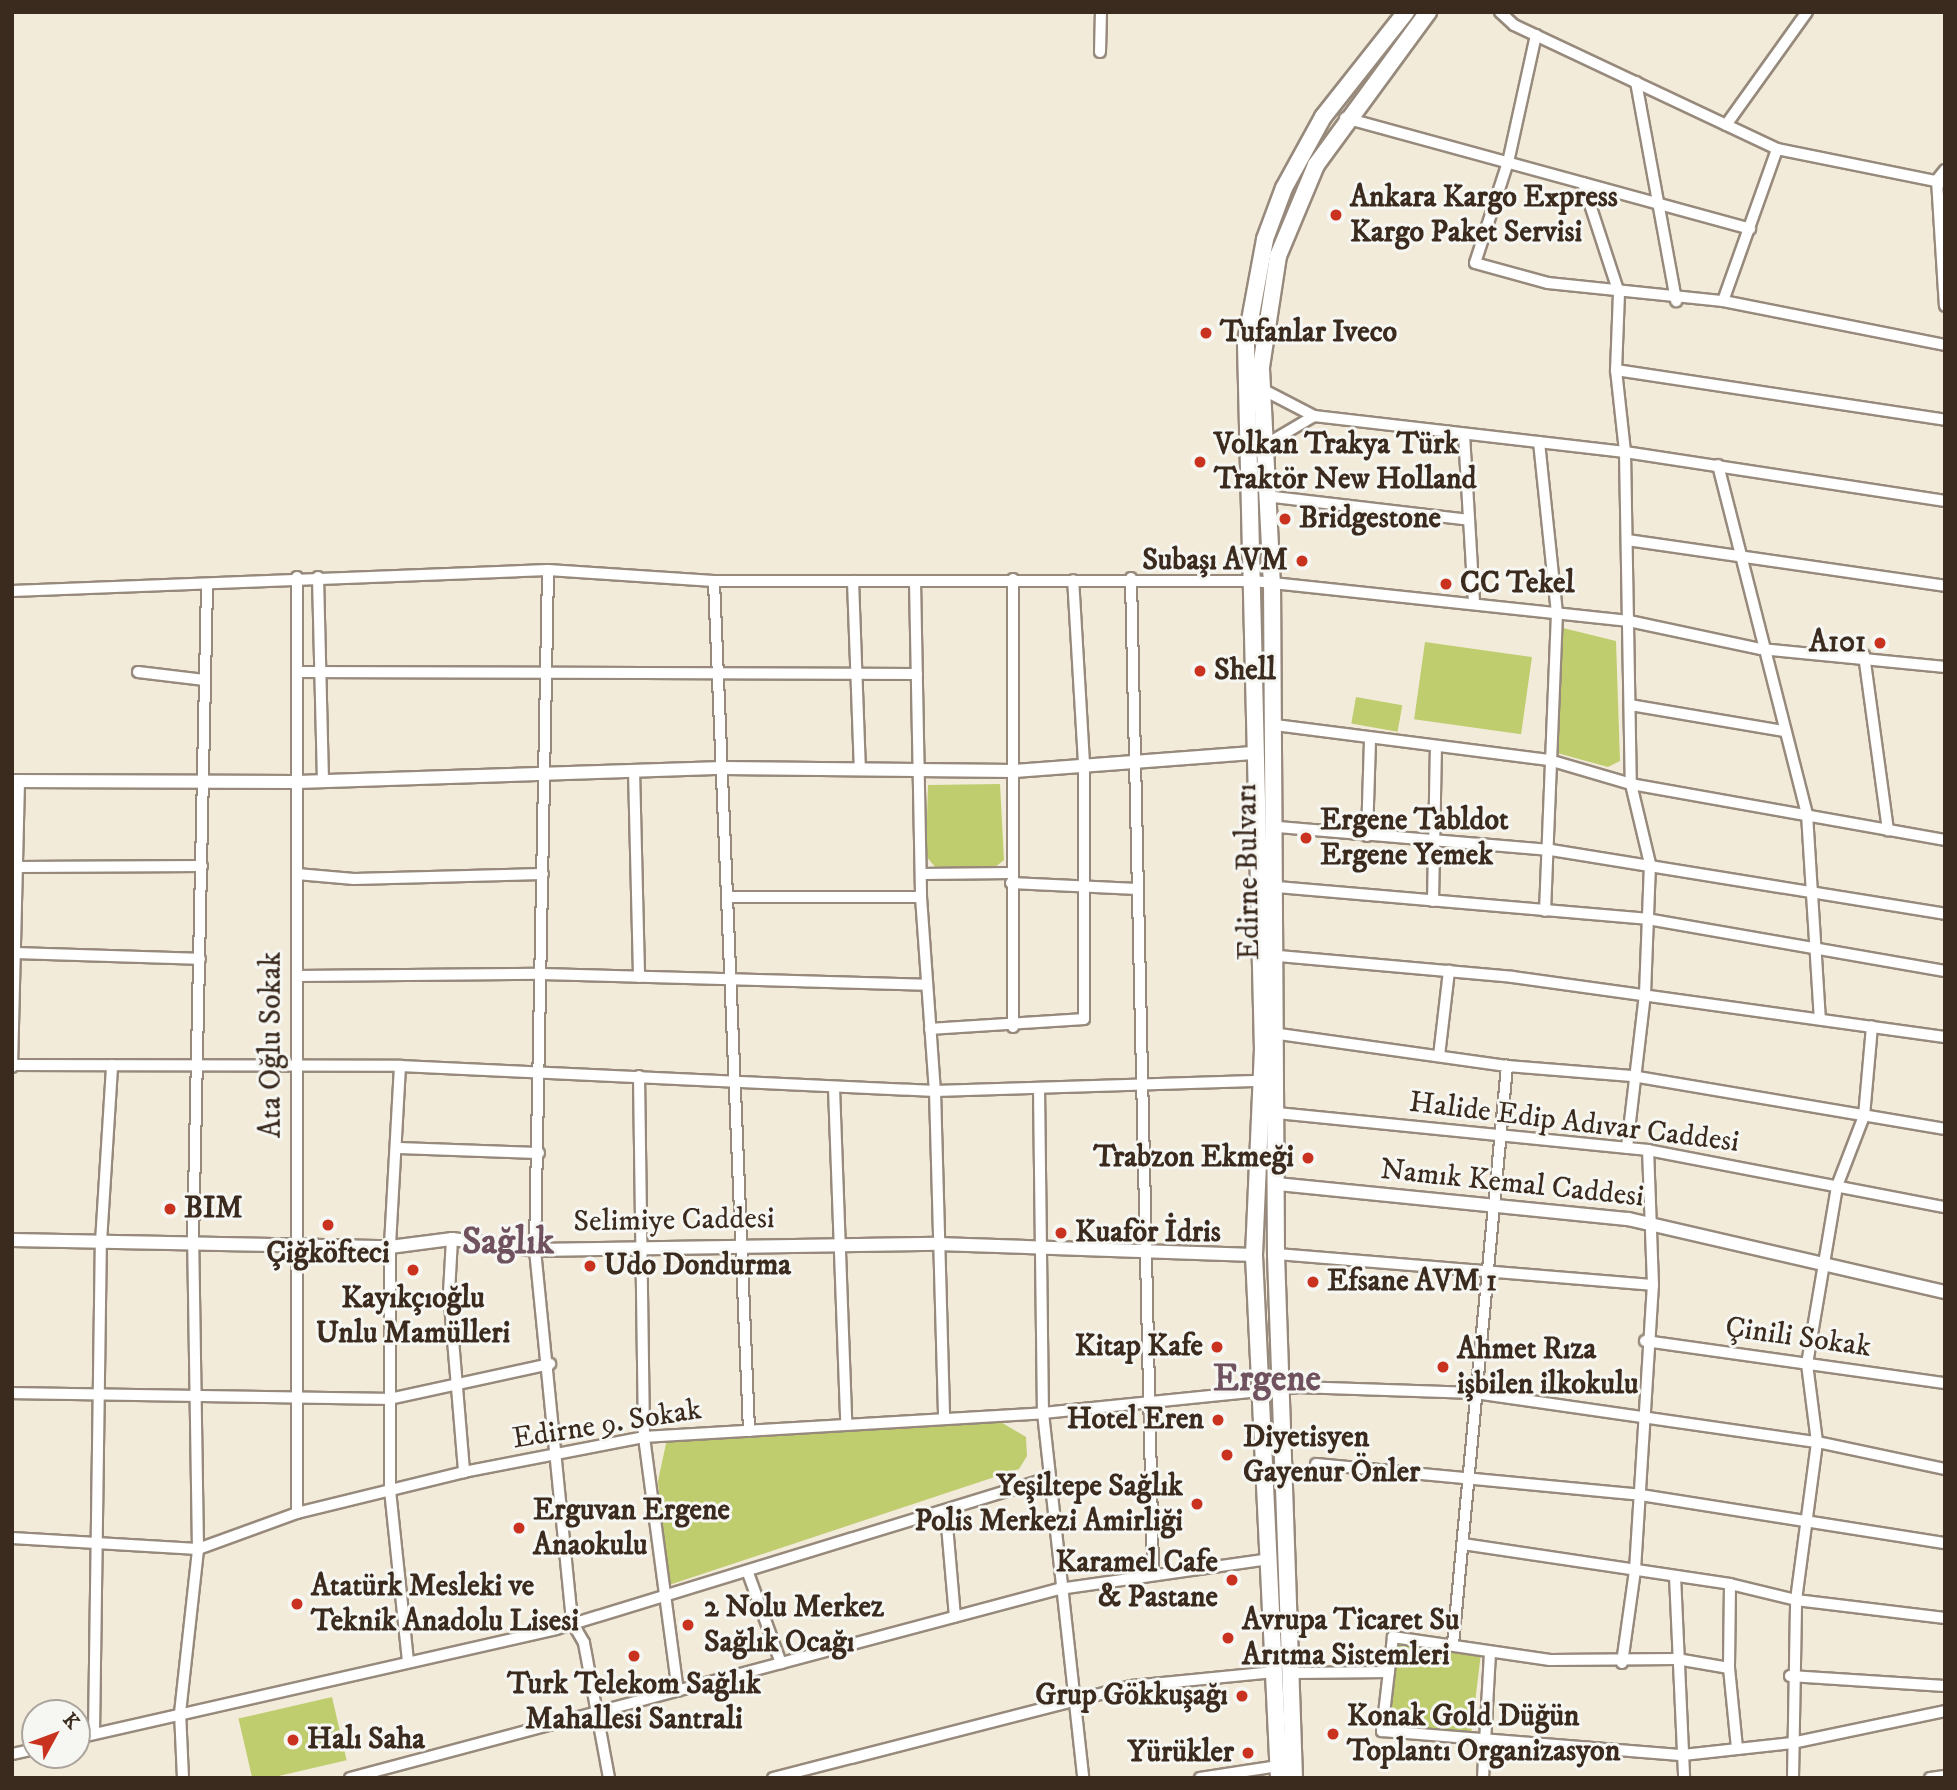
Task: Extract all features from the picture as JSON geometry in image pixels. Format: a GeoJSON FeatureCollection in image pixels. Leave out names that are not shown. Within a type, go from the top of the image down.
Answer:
{"type":"FeatureCollection","features":[{"type":"Feature","properties":{"kind":"highway","name":"Edirne Bulvarı"},"geometry":{"type":"LineString","coordinates":[[1279,1772],[1274,1672],[1273,1559],[1254,1255],[1262,1082],[1254,581],[1246,342],[1265,239],[1323,117],[1406,12]]}},
{"type":"Feature","properties":{"kind":"highway","name":"Edirne Bulvarı"},"geometry":{"type":"LineString","coordinates":[[1294,1778],[1294,1673],[1279,1391],[1276,1254],[1279,1034],[1277,827],[1272,586],[1262,389],[1265,315],[1278,256],[1316,165],[1345,118],[1428,12]]}},
{"type":"Feature","properties":{"kind":"street"},"geometry":{"type":"LineString","coordinates":[[1100,52],[1101,12]]}},
{"type":"Feature","properties":{"kind":"street"},"geometry":{"type":"LineString","coordinates":[[1500,12],[1536,35],[1777,149],[1941,181]]}},
{"type":"Feature","properties":{"kind":"street"},"geometry":{"type":"LineString","coordinates":[[1726,125],[1807,12]]}},
{"type":"Feature","properties":{"kind":"street"},"geometry":{"type":"LineString","coordinates":[[1536,35],[1508,162],[1475,263],[1619,293],[1676,301],[1723,301],[1945,345]]}},
{"type":"Feature","properties":{"kind":"street"},"geometry":{"type":"LineString","coordinates":[[1636,82],[1676,301]]}},
{"type":"Feature","properties":{"kind":"street"},"geometry":{"type":"LineString","coordinates":[[1345,118],[1750,229]]}},
{"type":"Feature","properties":{"kind":"street"},"geometry":{"type":"LineString","coordinates":[[1723,301],[1777,149]]}},
{"type":"Feature","properties":{"kind":"street"},"geometry":{"type":"LineString","coordinates":[[1945,170],[1941,181],[1945,306]]}},
{"type":"Feature","properties":{"kind":"street"},"geometry":{"type":"LineString","coordinates":[[1583,183],[1619,293],[1616,370],[1625,452],[1631,784],[1650,864],[1645,994],[1632,1076],[1627,1148]]}},
{"type":"Feature","properties":{"kind":"street"},"geometry":{"type":"LineString","coordinates":[[1616,370],[1945,420]]}},
{"type":"Feature","properties":{"kind":"street"},"geometry":{"type":"LineString","coordinates":[[1262,389],[1314,416],[1625,452],[1945,501]]}},
{"type":"Feature","properties":{"kind":"street"},"geometry":{"type":"LineString","coordinates":[[1265,445],[1314,416]]}},
{"type":"Feature","properties":{"kind":"street"},"geometry":{"type":"LineString","coordinates":[[1464,434],[1474,603]]}},
{"type":"Feature","properties":{"kind":"street"},"geometry":{"type":"LineString","coordinates":[[1539,442],[1556,613],[1549,760],[1551,850],[1545,911]]}},
{"type":"Feature","properties":{"kind":"street"},"geometry":{"type":"LineString","coordinates":[[1718,465],[1742,555],[1761,649],[1807,814],[1820,1018]]}},
{"type":"Feature","properties":{"kind":"street"},"geometry":{"type":"LineString","coordinates":[[1266,496],[1469,520]]}},
{"type":"Feature","properties":{"kind":"street"},"geometry":{"type":"LineString","coordinates":[[1627,540],[1945,586]]}},
{"type":"Feature","properties":{"kind":"street"},"geometry":{"type":"LineString","coordinates":[[548,570],[538,1072],[539,1153],[535,1250],[550,1364],[572,1622],[584,1643],[609,1778]]}},
{"type":"Feature","properties":{"kind":"street"},"geometry":{"type":"LineString","coordinates":[[12,591],[206,585],[298,577],[548,570],[714,582],[1130,578],[1254,581],[1272,586],[1474,603],[1629,621],[1761,649],[1864,655],[1945,667]]}},
{"type":"Feature","properties":{"kind":"street","name":"Ata Oğlu Sokak"},"geometry":{"type":"LineString","coordinates":[[297,1513],[295,1245],[298,577]]}},
{"type":"Feature","properties":{"kind":"street"},"geometry":{"type":"LineString","coordinates":[[318,577],[323,780]]}},
{"type":"Feature","properties":{"kind":"street"},"geometry":{"type":"LineString","coordinates":[[1130,578],[1139,1083],[1153,1572]]}},
{"type":"Feature","properties":{"kind":"street"},"geometry":{"type":"LineString","coordinates":[[1013,579],[1013,1027]]}},
{"type":"Feature","properties":{"kind":"street"},"geometry":{"type":"LineString","coordinates":[[930,1029],[1013,1027],[1084,1019],[1084,764],[1073,580]]}},
{"type":"Feature","properties":{"kind":"street"},"geometry":{"type":"LineString","coordinates":[[853,581],[860,770]]}},
{"type":"Feature","properties":{"kind":"street"},"geometry":{"type":"LineString","coordinates":[[915,581],[921,897],[936,1091],[944,1416]]}},
{"type":"Feature","properties":{"kind":"street"},"geometry":{"type":"LineString","coordinates":[[714,582],[733,980],[740,1244],[750,1430]]}},
{"type":"Feature","properties":{"kind":"street"},"geometry":{"type":"LineString","coordinates":[[183,1778],[180,1713],[198,1549],[193,1243],[206,585]]}},
{"type":"Feature","properties":{"kind":"street"},"geometry":{"type":"LineString","coordinates":[[1864,655],[1888,830]]}},
{"type":"Feature","properties":{"kind":"street"},"geometry":{"type":"LineString","coordinates":[[297,672],[718,670],[856,675],[917,674]]}},
{"type":"Feature","properties":{"kind":"street"},"geometry":{"type":"LineString","coordinates":[[138,672],[205,680]]}},
{"type":"Feature","properties":{"kind":"street"},"geometry":{"type":"LineString","coordinates":[[1630,705],[1784,731]]}},
{"type":"Feature","properties":{"kind":"street"},"geometry":{"type":"LineString","coordinates":[[1275,725],[1436,750],[1549,760],[1631,784],[1945,840]]}},
{"type":"Feature","properties":{"kind":"street"},"geometry":{"type":"LineString","coordinates":[[1367,836],[1370,739]]}},
{"type":"Feature","properties":{"kind":"street"},"geometry":{"type":"LineString","coordinates":[[1433,901],[1436,750]]}},
{"type":"Feature","properties":{"kind":"street"},"geometry":{"type":"LineString","coordinates":[[1256,753],[1135,758],[1014,771],[723,768],[298,782],[16,781],[18,867],[12,1066],[400,1066],[936,1091],[1139,1083],[1262,1082]]}},
{"type":"Feature","properties":{"kind":"street"},"geometry":{"type":"LineString","coordinates":[[634,770],[639,977]]}},
{"type":"Feature","properties":{"kind":"street"},"geometry":{"type":"LineString","coordinates":[[1277,827],[1551,850],[1945,914]]}},
{"type":"Feature","properties":{"kind":"street"},"geometry":{"type":"LineString","coordinates":[[18,867],[202,866]]}},
{"type":"Feature","properties":{"kind":"street"},"geometry":{"type":"LineString","coordinates":[[297,874],[354,879],[543,874]]}},
{"type":"Feature","properties":{"kind":"street"},"geometry":{"type":"LineString","coordinates":[[921,874],[1012,878],[1137,889]]}},
{"type":"Feature","properties":{"kind":"street"},"geometry":{"type":"LineString","coordinates":[[1277,887],[1647,919],[1816,952],[1945,971]]}},
{"type":"Feature","properties":{"kind":"street"},"geometry":{"type":"LineString","coordinates":[[729,897],[921,897]]}},
{"type":"Feature","properties":{"kind":"street"},"geometry":{"type":"LineString","coordinates":[[14,953],[200,959]]}},
{"type":"Feature","properties":{"kind":"street"},"geometry":{"type":"LineString","coordinates":[[1278,956],[1448,971],[1645,994],[1945,1037]]}},
{"type":"Feature","properties":{"kind":"street"},"geometry":{"type":"LineString","coordinates":[[1439,1056],[1448,971]]}},
{"type":"Feature","properties":{"kind":"street"},"geometry":{"type":"LineString","coordinates":[[298,975],[542,974],[926,985]]}},
{"type":"Feature","properties":{"kind":"street"},"geometry":{"type":"LineString","coordinates":[[1793,1778],[1790,1676],[1796,1600],[1817,1442],[1807,1364],[1821,1264],[1838,1186],[1864,1116],[1872,1026]]}},
{"type":"Feature","properties":{"kind":"street"},"geometry":{"type":"LineString","coordinates":[[1279,1034],[1507,1066],[1632,1076],[1945,1129]]}},
{"type":"Feature","properties":{"kind":"street"},"geometry":{"type":"LineString","coordinates":[[94,1734],[95,1540],[102,1396],[101,1242],[112,1065]]}},
{"type":"Feature","properties":{"kind":"street"},"geometry":{"type":"LineString","coordinates":[[400,1066],[390,1247],[390,1490],[408,1662]]}},
{"type":"Feature","properties":{"kind":"street"},"geometry":{"type":"LineString","coordinates":[[1453,1644],[1507,1066]]}},
{"type":"Feature","properties":{"kind":"street"},"geometry":{"type":"LineString","coordinates":[[639,1076],[645,1245],[645,1437],[662,1598],[677,1690]]}},
{"type":"Feature","properties":{"kind":"street"},"geometry":{"type":"LineString","coordinates":[[834,1087],[837,1246],[846,1422]]}},
{"type":"Feature","properties":{"kind":"street"},"geometry":{"type":"LineString","coordinates":[[1039,1088],[1043,1413],[1070,1700],[1083,1778]]}},
{"type":"Feature","properties":{"kind":"street","name":"Halide Edip Adıvar Caddesi"},"geometry":{"type":"LineString","coordinates":[[1277,1113],[1499,1139],[1648,1150],[1945,1207]]}},
{"type":"Feature","properties":{"kind":"street"},"geometry":{"type":"LineString","coordinates":[[397,1148],[539,1153]]}},
{"type":"Feature","properties":{"kind":"street"},"geometry":{"type":"LineString","coordinates":[[1622,1663],[1636,1570],[1645,1341],[1653,1285],[1648,1225],[1648,1150]]}},
{"type":"Feature","properties":{"kind":"street","name":"Namık Kemal Caddesi"},"geometry":{"type":"LineString","coordinates":[[1277,1184],[1648,1225],[1945,1292]]}},
{"type":"Feature","properties":{"kind":"street"},"geometry":{"type":"LineString","coordinates":[[452,1239],[449,1292],[464,1472]]}},
{"type":"Feature","properties":{"kind":"street","name":"Selimiye Caddesi"},"geometry":{"type":"LineString","coordinates":[[12,1240],[390,1247],[452,1239],[535,1250],[645,1245],[938,1244],[1145,1254],[1254,1255]]}},
{"type":"Feature","properties":{"kind":"street"},"geometry":{"type":"LineString","coordinates":[[1276,1254],[1653,1285]]}},
{"type":"Feature","properties":{"kind":"street","name":"Çinili Sokak"},"geometry":{"type":"LineString","coordinates":[[1645,1341],[1945,1383]]}},
{"type":"Feature","properties":{"kind":"street"},"geometry":{"type":"LineString","coordinates":[[12,1393],[102,1396],[194,1393],[389,1399],[550,1364]]}},
{"type":"Feature","properties":{"kind":"street","name":"Edirne 9. Sokak"},"geometry":{"type":"LineString","coordinates":[[12,1538],[95,1540],[198,1549],[297,1513],[464,1472],[558,1456],[645,1437],[944,1416],[1043,1413],[1150,1399],[1279,1391],[1475,1393],[1817,1442],[1945,1469]]}},
{"type":"Feature","properties":{"kind":"street"},"geometry":{"type":"LineString","coordinates":[[1316,1464],[1456,1482],[1470,1478],[1641,1495],[1945,1543]]}},
{"type":"Feature","properties":{"kind":"street"},"geometry":{"type":"LineString","coordinates":[[91,1735],[408,1662],[662,1598],[946,1514],[1049,1478]]}},
{"type":"Feature","properties":{"kind":"street"},"geometry":{"type":"LineString","coordinates":[[946,1514],[955,1617]]}},
{"type":"Feature","properties":{"kind":"street"},"geometry":{"type":"LineString","coordinates":[[1463,1544],[1730,1584],[1796,1600],[1945,1618]]}},
{"type":"Feature","properties":{"kind":"street"},"geometry":{"type":"LineString","coordinates":[[350,1778],[1059,1589],[1153,1572],[1273,1559]]}},
{"type":"Feature","properties":{"kind":"street"},"geometry":{"type":"LineString","coordinates":[[748,1573],[781,1663]]}},
{"type":"Feature","properties":{"kind":"street"},"geometry":{"type":"LineString","coordinates":[[1675,1576],[1684,1778]]}},
{"type":"Feature","properties":{"kind":"street"},"geometry":{"type":"LineString","coordinates":[[1730,1584],[1729,1668],[1737,1748]]}},
{"type":"Feature","properties":{"kind":"street"},"geometry":{"type":"LineString","coordinates":[[1729,1668],[1677,1659],[1622,1663],[1490,1652],[1453,1644],[1393,1637],[1382,1731],[1483,1735],[1683,1755],[1792,1743],[1945,1711]]}},
{"type":"Feature","properties":{"kind":"street"},"geometry":{"type":"LineString","coordinates":[[1483,1778],[1483,1735],[1490,1652]]}},
{"type":"Feature","properties":{"kind":"street"},"geometry":{"type":"LineString","coordinates":[[773,1778],[1132,1686],[1274,1672]]}},
{"type":"Feature","properties":{"kind":"street"},"geometry":{"type":"LineString","coordinates":[[1294,1673],[1389,1672]]}},
{"type":"Feature","properties":{"kind":"street"},"geometry":{"type":"LineString","coordinates":[[1790,1676],[1945,1686]]}},
{"type":"Feature","properties":{"kind":"street"},"geometry":{"type":"LineString","coordinates":[[1200,1778],[1279,1772]]}},
{"type":"Feature","properties":{"kind":"street"},"geometry":{"type":"LineString","coordinates":[[1930,1778],[1945,1776]]}},
{"type":"Feature","properties":{"kind":"green space"},"geometry":{"type":"Polygon","coordinates":[[[1563,628],[1616,641],[1620,761],[1608,767],[1557,753],[1563,628]]]}},
{"type":"Feature","properties":{"kind":"green space"},"geometry":{"type":"Polygon","coordinates":[[[1425,642],[1532,657],[1521,734],[1414,719],[1425,642]]]}},
{"type":"Feature","properties":{"kind":"green space"},"geometry":{"type":"Polygon","coordinates":[[[1356,697],[1402,705],[1398,732],[1351,724],[1356,697]]]}},
{"type":"Feature","properties":{"kind":"green space"},"geometry":{"type":"Polygon","coordinates":[[[1000,784],[1004,860],[994,868],[936,868],[926,856],[928,785],[1000,784]]]}},
{"type":"Feature","properties":{"kind":"green space"},"geometry":{"type":"Polygon","coordinates":[[[999,1421],[1026,1437],[1027,1456],[1019,1469],[666,1586],[658,1481],[667,1439],[999,1421]]]}},
{"type":"Feature","properties":{"kind":"green space"},"geometry":{"type":"Polygon","coordinates":[[[1393,1640],[1481,1651],[1471,1735],[1383,1724],[1393,1640]]]}},
{"type":"Feature","properties":{"kind":"green space","name":"Halı Saha"},"geometry":{"type":"Polygon","coordinates":[[[332,1697],[347,1760],[270,1778],[252,1778],[238,1719],[332,1697]]]}},
{"type":"Feature","properties":{"kind":"place","name":"Ankara Kargo Express Kargo Paket Servisi"},"geometry":{"type":"Point","coordinates":[1336,215]}},
{"type":"Feature","properties":{"kind":"place","name":"Tufanlar Iveco"},"geometry":{"type":"Point","coordinates":[1206,333]}},
{"type":"Feature","properties":{"kind":"place","name":"Volkan Trakya Türk Traktör New Holland"},"geometry":{"type":"Point","coordinates":[1200,462]}},
{"type":"Feature","properties":{"kind":"place","name":"Bridgestone"},"geometry":{"type":"Point","coordinates":[1285,519]}},
{"type":"Feature","properties":{"kind":"place","name":"Subaşı AVM"},"geometry":{"type":"Point","coordinates":[1302,561]}},
{"type":"Feature","properties":{"kind":"place","name":"CC Tekel"},"geometry":{"type":"Point","coordinates":[1446,584]}},
{"type":"Feature","properties":{"kind":"place","name":"A101"},"geometry":{"type":"Point","coordinates":[1880,643]}},
{"type":"Feature","properties":{"kind":"place","name":"Shell"},"geometry":{"type":"Point","coordinates":[1200,671]}},
{"type":"Feature","properties":{"kind":"place","name":"Ergene Tabldot Ergene Yemek"},"geometry":{"type":"Point","coordinates":[1306,838]}},
{"type":"Feature","properties":{"kind":"place","name":"Trabzon Ekmeği"},"geometry":{"type":"Point","coordinates":[1308,1158]}},
{"type":"Feature","properties":{"kind":"place","name":"BIM"},"geometry":{"type":"Point","coordinates":[170,1209]}},
{"type":"Feature","properties":{"kind":"place","name":"Çiğköfteci"},"geometry":{"type":"Point","coordinates":[328,1225]}},
{"type":"Feature","properties":{"kind":"place","name":"Kuaför İdris"},"geometry":{"type":"Point","coordinates":[1061,1233]}},
{"type":"Feature","properties":{"kind":"place","name":"Udo Dondurma"},"geometry":{"type":"Point","coordinates":[590,1266]}},
{"type":"Feature","properties":{"kind":"place","name":"Kayıkçıoğlu Unlu Mamülleri"},"geometry":{"type":"Point","coordinates":[413,1270]}},
{"type":"Feature","properties":{"kind":"place","name":"Efsane AVM 1"},"geometry":{"type":"Point","coordinates":[1313,1282]}},
{"type":"Feature","properties":{"kind":"place","name":"Kitap Kafe"},"geometry":{"type":"Point","coordinates":[1217,1347]}},
{"type":"Feature","properties":{"kind":"place","name":"Ahmet Rıza işbilen ilkokulu"},"geometry":{"type":"Point","coordinates":[1443,1367]}},
{"type":"Feature","properties":{"kind":"place","name":"Hotel Eren"},"geometry":{"type":"Point","coordinates":[1218,1420]}},
{"type":"Feature","properties":{"kind":"place","name":"Diyetisyen Gayenur Önler"},"geometry":{"type":"Point","coordinates":[1227,1455]}},
{"type":"Feature","properties":{"kind":"place","name":"Yeşiltepe Sağlık Polis Merkezi Amirliği"},"geometry":{"type":"Point","coordinates":[1197,1504]}},
{"type":"Feature","properties":{"kind":"place","name":"Erguvan Ergene Anaokulu"},"geometry":{"type":"Point","coordinates":[519,1528]}},
{"type":"Feature","properties":{"kind":"place","name":"Karamel Cafe & Pastane"},"geometry":{"type":"Point","coordinates":[1232,1580]}},
{"type":"Feature","properties":{"kind":"place","name":"Atatürk Mesleki ve Teknik Anadolu Lisesi"},"geometry":{"type":"Point","coordinates":[297,1604]}},
{"type":"Feature","properties":{"kind":"place","name":"2 Nolu Merkez Sağlık Ocağı"},"geometry":{"type":"Point","coordinates":[688,1625]}},
{"type":"Feature","properties":{"kind":"place","name":"Avrupa Ticaret Su Arıtma Sistemleri"},"geometry":{"type":"Point","coordinates":[1228,1638]}},
{"type":"Feature","properties":{"kind":"place","name":"Turk Telekom Sağlık Mahallesi Santrali"},"geometry":{"type":"Point","coordinates":[634,1656]}},
{"type":"Feature","properties":{"kind":"place","name":"Grup Gökkuşağı"},"geometry":{"type":"Point","coordinates":[1242,1696]}},
{"type":"Feature","properties":{"kind":"place","name":"Konak Gold Düğün Toplantı Organizasyon"},"geometry":{"type":"Point","coordinates":[1333,1734]}},
{"type":"Feature","properties":{"kind":"place","name":"Halı Saha"},"geometry":{"type":"Point","coordinates":[293,1740]}},
{"type":"Feature","properties":{"kind":"place","name":"Yürükler"},"geometry":{"type":"Point","coordinates":[1248,1753]}},
{"type":"Feature","properties":{"kind":"district","name":"Sağlık"},"geometry":{"type":"Point","coordinates":[508,1243]}},
{"type":"Feature","properties":{"kind":"district","name":"Ergene"},"geometry":{"type":"Point","coordinates":[1267,1380]}}]}
